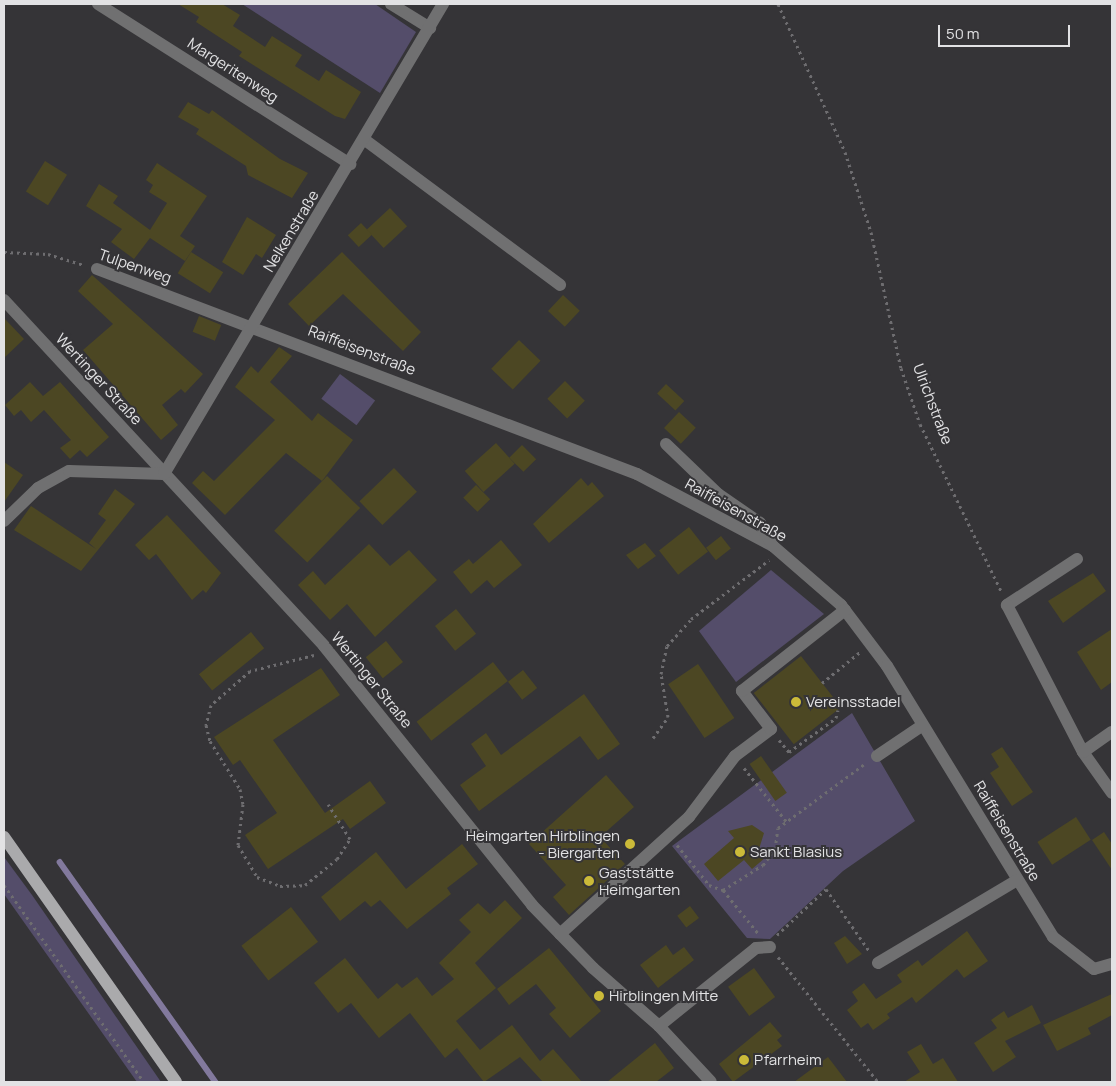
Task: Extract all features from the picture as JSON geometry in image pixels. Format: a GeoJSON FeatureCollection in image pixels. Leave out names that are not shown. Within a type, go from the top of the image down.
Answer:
{"type":"FeatureCollection","features":[{"type":"Feature","properties":{"kind":"main road"},"geometry":{"type":"LineString","coordinates":[[4,837],[176,1082]]}},
{"type":"Feature","properties":{"kind":"street","name":"Margeritenweg"},"geometry":{"type":"LineString","coordinates":[[98,4],[350,164]]}},
{"type":"Feature","properties":{"kind":"street"},"geometry":{"type":"LineString","coordinates":[[391,4],[430,28]]}},
{"type":"Feature","properties":{"kind":"street","name":"Nelkenstraße"},"geometry":{"type":"LineString","coordinates":[[164,474],[365,140],[444,4]]}},
{"type":"Feature","properties":{"kind":"street"},"geometry":{"type":"LineString","coordinates":[[365,140],[560,286]]}},
{"type":"Feature","properties":{"kind":"street","name":"Tulpenweg"},"geometry":{"type":"LineString","coordinates":[[96,269],[252,326]]}},
{"type":"Feature","properties":{"kind":"street","name":"Wertinger Straße"},"geometry":{"type":"LineString","coordinates":[[4,300],[324,646],[560,934],[660,1026],[711,1082]]}},
{"type":"Feature","properties":{"kind":"street","name":"Raiffeisenstraße"},"geometry":{"type":"LineString","coordinates":[[252,326],[637,474],[776,549],[845,610],[870,644],[1053,937],[1082,963],[1094,969],[1112,964]]}},
{"type":"Feature","properties":{"kind":"street"},"geometry":{"type":"LineString","coordinates":[[666,444],[718,494],[760,523],[776,549]]}},
{"type":"Feature","properties":{"kind":"street"},"geometry":{"type":"LineString","coordinates":[[4,521],[38,488],[69,471],[164,474]]}},
{"type":"Feature","properties":{"kind":"street"},"geometry":{"type":"LineString","coordinates":[[1077,559],[1007,605],[1083,752],[1112,793]]}},
{"type":"Feature","properties":{"kind":"street"},"geometry":{"type":"LineString","coordinates":[[560,934],[689,817],[735,756],[771,729],[742,691],[845,610]]}},
{"type":"Feature","properties":{"kind":"street"},"geometry":{"type":"LineString","coordinates":[[876,756],[922,725]]}},
{"type":"Feature","properties":{"kind":"street"},"geometry":{"type":"LineString","coordinates":[[1083,752],[1112,732]]}},
{"type":"Feature","properties":{"kind":"street"},"geometry":{"type":"LineString","coordinates":[[878,963],[1017,880]]}},
{"type":"Feature","properties":{"kind":"street"},"geometry":{"type":"LineString","coordinates":[[660,1026],[763,948]]}},
{"type":"Feature","properties":{"kind":"path","name":"Ulrichstraße"},"geometry":{"type":"LineString","coordinates":[[778,4],[845,152],[871,232],[901,368],[920,424],[1007,605]]}},
{"type":"Feature","properties":{"kind":"path","name":"Tulpenweg"},"geometry":{"type":"LineString","coordinates":[[4,252],[48,254],[96,269]]}},
{"type":"Feature","properties":{"kind":"path"},"geometry":{"type":"LineString","coordinates":[[653,738],[668,717],[661,674],[667,646],[691,620],[776,549]]}},
{"type":"Feature","properties":{"kind":"path"},"geometry":{"type":"LineString","coordinates":[[822,683],[870,644]]}},
{"type":"Feature","properties":{"kind":"path"},"geometry":{"type":"LineString","coordinates":[[324,646],[312,656],[250,671],[211,705],[206,725],[210,741],[240,789],[243,804],[238,845],[257,877],[280,886],[305,885],[337,859],[350,839],[328,804]]}},
{"type":"Feature","properties":{"kind":"path"},"geometry":{"type":"LineString","coordinates":[[771,729],[789,752],[836,718],[838,710]]}},
{"type":"Feature","properties":{"kind":"path"},"geometry":{"type":"LineString","coordinates":[[735,756],[786,821]]}},
{"type":"Feature","properties":{"kind":"path"},"geometry":{"type":"LineString","coordinates":[[723,890],[764,865],[775,849],[778,828],[876,756]]}},
{"type":"Feature","properties":{"kind":"path"},"geometry":{"type":"LineString","coordinates":[[669,835],[709,885],[723,890],[759,930],[763,948],[878,1082]]}},
{"type":"Feature","properties":{"kind":"path"},"geometry":{"type":"LineString","coordinates":[[4,885],[144,1082]]}},
{"type":"Feature","properties":{"kind":"path"},"geometry":{"type":"LineString","coordinates":[[763,948],[826,889],[878,963]]}},
{"type":"Feature","properties":{"kind":"shaded area"},"geometry":{"type":"Polygon","coordinates":[[[242,4],[375,4],[416,32],[380,93],[242,4]]]}},
{"type":"Feature","properties":{"kind":"shaded area"},"geometry":{"type":"Polygon","coordinates":[[[340,374],[375,400],[356,425],[321,399],[340,374]]]}},
{"type":"Feature","properties":{"kind":"shaded area"},"geometry":{"type":"Polygon","coordinates":[[[771,570],[824,614],[736,682],[699,631],[771,570]]]}},
{"type":"Feature","properties":{"kind":"shaded area"},"geometry":{"type":"Polygon","coordinates":[[[852,713],[915,821],[843,871],[770,939],[747,938],[672,846],[852,713]]]}},
{"type":"Feature","properties":{"kind":"shaded area"},"geometry":{"type":"Polygon","coordinates":[[[4,857],[161,1082],[137,1082],[4,894],[4,857]]]}},
{"type":"Feature","properties":{"kind":"building"},"geometry":{"type":"Polygon","coordinates":[[[178,4],[222,4],[240,15],[233,26],[265,47],[272,36],[302,55],[295,66],[319,81],[326,70],[361,92],[345,119],[335,116],[239,56],[242,52],[196,22],[199,17],[178,4]]]}},
{"type":"Feature","properties":{"kind":"building"},"geometry":{"type":"Polygon","coordinates":[[[188,102],[209,114],[212,110],[280,159],[308,173],[292,198],[248,175],[246,166],[196,134],[199,129],[178,117],[188,102]]]}},
{"type":"Feature","properties":{"kind":"building"},"geometry":{"type":"Polygon","coordinates":[[[45,161],[67,175],[48,205],[26,192],[45,161]]]}},
{"type":"Feature","properties":{"kind":"building"},"geometry":{"type":"Polygon","coordinates":[[[157,163],[207,196],[180,236],[195,246],[185,261],[150,238],[134,259],[111,242],[122,229],[86,206],[99,184],[118,196],[113,203],[150,230],[167,203],[149,192],[153,185],[146,180],[157,163]]]}},
{"type":"Feature","properties":{"kind":"building"},"geometry":{"type":"Polygon","coordinates":[[[390,208],[407,226],[384,248],[367,230],[390,208]]]}},
{"type":"Feature","properties":{"kind":"building"},"geometry":{"type":"Polygon","coordinates":[[[247,217],[276,235],[262,258],[256,254],[243,275],[222,262],[247,217]]]}},
{"type":"Feature","properties":{"kind":"building"},"geometry":{"type":"Polygon","coordinates":[[[361,223],[372,235],[359,247],[348,235],[361,223]]]}},
{"type":"Feature","properties":{"kind":"building"},"geometry":{"type":"Polygon","coordinates":[[[191,252],[223,272],[210,293],[178,273],[191,252]]]}},
{"type":"Feature","properties":{"kind":"building"},"geometry":{"type":"Polygon","coordinates":[[[342,252],[421,332],[403,351],[343,294],[309,326],[288,304],[342,252]]]}},
{"type":"Feature","properties":{"kind":"building"},"geometry":{"type":"Polygon","coordinates":[[[92,275],[203,374],[185,393],[181,389],[162,405],[178,425],[161,440],[83,350],[113,324],[78,291],[92,275]]]}},
{"type":"Feature","properties":{"kind":"building"},"geometry":{"type":"Polygon","coordinates":[[[563,295],[580,311],[565,327],[548,311],[563,295]]]}},
{"type":"Feature","properties":{"kind":"building"},"geometry":{"type":"Polygon","coordinates":[[[199,316],[221,325],[215,341],[193,332],[199,316]]]}},
{"type":"Feature","properties":{"kind":"building"},"geometry":{"type":"Polygon","coordinates":[[[4,318],[24,339],[4,358],[4,318]]]}},
{"type":"Feature","properties":{"kind":"building"},"geometry":{"type":"Polygon","coordinates":[[[519,340],[541,361],[513,390],[491,369],[519,340]]]}},
{"type":"Feature","properties":{"kind":"building"},"geometry":{"type":"Polygon","coordinates":[[[279,347],[292,356],[270,382],[312,421],[318,413],[353,440],[322,481],[286,453],[225,515],[192,483],[203,471],[214,481],[275,420],[235,387],[251,366],[258,373],[279,347]]]}},
{"type":"Feature","properties":{"kind":"building"},"geometry":{"type":"Polygon","coordinates":[[[565,381],[585,401],[567,418],[547,399],[565,381]]]}},
{"type":"Feature","properties":{"kind":"building"},"geometry":{"type":"Polygon","coordinates":[[[30,382],[43,396],[60,382],[109,437],[87,457],[80,450],[70,459],[60,448],[71,440],[44,410],[31,422],[21,410],[14,416],[5,405],[30,382]]]}},
{"type":"Feature","properties":{"kind":"building"},"geometry":{"type":"Polygon","coordinates":[[[666,384],[684,401],[675,411],[657,394],[666,384]]]}},
{"type":"Feature","properties":{"kind":"building"},"geometry":{"type":"Polygon","coordinates":[[[679,412],[696,428],[681,444],[664,428],[679,412]]]}},
{"type":"Feature","properties":{"kind":"building"},"geometry":{"type":"Polygon","coordinates":[[[496,443],[515,464],[484,492],[465,471],[496,443]]]}},
{"type":"Feature","properties":{"kind":"building"},"geometry":{"type":"Polygon","coordinates":[[[522,445],[536,459],[523,472],[509,458],[522,445]]]}},
{"type":"Feature","properties":{"kind":"building"},"geometry":{"type":"Polygon","coordinates":[[[4,462],[23,475],[4,502],[4,462]]]}},
{"type":"Feature","properties":{"kind":"building"},"geometry":{"type":"Polygon","coordinates":[[[394,468],[417,492],[382,525],[359,501],[394,468]]]}},
{"type":"Feature","properties":{"kind":"building"},"geometry":{"type":"Polygon","coordinates":[[[327,476],[360,508],[307,563],[274,531],[327,476]]]}},
{"type":"Feature","properties":{"kind":"building"},"geometry":{"type":"Polygon","coordinates":[[[581,478],[588,486],[592,482],[604,496],[549,543],[533,524],[581,478]]]}},
{"type":"Feature","properties":{"kind":"building"},"geometry":{"type":"Polygon","coordinates":[[[476,485],[490,499],[477,512],[463,498],[476,485]]]}},
{"type":"Feature","properties":{"kind":"building"},"geometry":{"type":"Polygon","coordinates":[[[115,489],[135,504],[81,571],[14,530],[31,506],[96,549],[89,543],[106,520],[98,514],[115,489]]]}},
{"type":"Feature","properties":{"kind":"building"},"geometry":{"type":"Polygon","coordinates":[[[167,515],[221,573],[206,593],[203,590],[192,600],[156,554],[149,560],[135,545],[167,515]]]}},
{"type":"Feature","properties":{"kind":"building"},"geometry":{"type":"Polygon","coordinates":[[[689,527],[708,551],[678,575],[659,550],[689,527]]]}},
{"type":"Feature","properties":{"kind":"building"},"geometry":{"type":"Polygon","coordinates":[[[721,536],[731,549],[716,560],[706,548],[721,536]]]}},
{"type":"Feature","properties":{"kind":"building"},"geometry":{"type":"Polygon","coordinates":[[[501,540],[522,565],[494,588],[487,580],[471,594],[453,572],[469,559],[473,564],[501,540]]]}},
{"type":"Feature","properties":{"kind":"building"},"geometry":{"type":"Polygon","coordinates":[[[645,543],[656,556],[638,569],[626,555],[645,543]]]}},
{"type":"Feature","properties":{"kind":"building"},"geometry":{"type":"Polygon","coordinates":[[[369,544],[390,566],[409,550],[437,580],[375,637],[347,604],[330,620],[298,585],[313,571],[325,585],[369,544]]]}},
{"type":"Feature","properties":{"kind":"building"},"geometry":{"type":"Polygon","coordinates":[[[1093,573],[1106,591],[1063,623],[1048,601],[1093,573]]]}},
{"type":"Feature","properties":{"kind":"building"},"geometry":{"type":"Polygon","coordinates":[[[456,609],[476,634],[455,651],[435,626],[456,609]]]}},
{"type":"Feature","properties":{"kind":"building"},"geometry":{"type":"Polygon","coordinates":[[[1112,629],[1112,682],[1101,690],[1077,652],[1112,629]]]}},
{"type":"Feature","properties":{"kind":"building"},"geometry":{"type":"Polygon","coordinates":[[[251,632],[264,648],[212,690],[199,674],[251,632]]]}},
{"type":"Feature","properties":{"kind":"building"},"geometry":{"type":"Polygon","coordinates":[[[386,641],[403,662],[383,678],[366,657],[386,641]]]}},
{"type":"Feature","properties":{"kind":"building","name":"Vereinsstadel"},"geometry":{"type":"Polygon","coordinates":[[[801,656],[841,707],[794,744],[754,693],[801,656]]]}},
{"type":"Feature","properties":{"kind":"building"},"geometry":{"type":"Polygon","coordinates":[[[493,662],[508,681],[431,741],[417,722],[493,662]]]}},
{"type":"Feature","properties":{"kind":"building"},"geometry":{"type":"Polygon","coordinates":[[[698,664],[734,718],[705,738],[668,684],[698,664]]]}},
{"type":"Feature","properties":{"kind":"building"},"geometry":{"type":"Polygon","coordinates":[[[321,668],[340,695],[273,740],[325,813],[370,781],[386,803],[350,829],[343,819],[268,869],[245,835],[277,813],[240,760],[233,765],[214,737],[321,668]]]}},
{"type":"Feature","properties":{"kind":"building"},"geometry":{"type":"Polygon","coordinates":[[[523,670],[537,688],[522,700],[508,682],[523,670]]]}},
{"type":"Feature","properties":{"kind":"building"},"geometry":{"type":"Polygon","coordinates":[[[584,694],[620,744],[598,760],[580,736],[479,811],[460,785],[486,766],[471,744],[486,733],[501,755],[584,694]]]}},
{"type":"Feature","properties":{"kind":"building"},"geometry":{"type":"Polygon","coordinates":[[[1002,747],[1033,792],[1012,806],[990,773],[999,767],[991,754],[1002,747]]]}},
{"type":"Feature","properties":{"kind":"building"},"geometry":{"type":"Polygon","coordinates":[[[761,756],[787,793],[775,801],[750,764],[761,756]]]}},
{"type":"Feature","properties":{"kind":"building"},"geometry":{"type":"Polygon","coordinates":[[[606,775],[634,807],[600,837],[625,864],[569,915],[553,897],[566,885],[529,844],[606,775]]]}},
{"type":"Feature","properties":{"kind":"building"},"geometry":{"type":"Polygon","coordinates":[[[1076,817],[1091,840],[1052,865],[1037,842],[1076,817]]]}},
{"type":"Feature","properties":{"kind":"building","name":"Sankt Blasius"},"geometry":{"type":"Polygon","coordinates":[[[752,825],[764,833],[759,849],[766,857],[752,869],[744,860],[718,881],[704,864],[734,838],[728,831],[752,825]]]}},
{"type":"Feature","properties":{"kind":"building"},"geometry":{"type":"Polygon","coordinates":[[[1104,832],[1112,844],[1112,870],[1092,840],[1104,832]]]}},
{"type":"Feature","properties":{"kind":"building"},"geometry":{"type":"Polygon","coordinates":[[[462,844],[478,864],[447,888],[451,894],[407,929],[380,900],[371,907],[365,901],[340,921],[321,897],[376,852],[406,889],[462,844]]]}},
{"type":"Feature","properties":{"kind":"building"},"geometry":{"type":"Polygon","coordinates":[[[505,900],[522,918],[475,963],[496,988],[456,1021],[480,1050],[512,1025],[540,1061],[553,1049],[582,1082],[543,1082],[520,1057],[484,1082],[457,1048],[445,1058],[410,1013],[379,1038],[351,1003],[338,1013],[314,983],[345,958],[378,999],[397,983],[402,988],[417,977],[432,996],[454,979],[439,963],[471,932],[459,920],[478,903],[490,914],[505,900]]]}},
{"type":"Feature","properties":{"kind":"building"},"geometry":{"type":"Polygon","coordinates":[[[690,906],[699,918],[686,928],[677,916],[690,906]]]}},
{"type":"Feature","properties":{"kind":"building"},"geometry":{"type":"Polygon","coordinates":[[[291,907],[318,942],[268,980],[241,946],[291,907]]]}},
{"type":"Feature","properties":{"kind":"building"},"geometry":{"type":"Polygon","coordinates":[[[967,931],[988,961],[964,978],[957,969],[916,1003],[912,997],[887,1014],[890,1018],[873,1030],[868,1023],[861,1028],[847,1010],[858,1001],[852,992],[864,983],[876,999],[902,982],[897,975],[918,960],[922,966],[967,931]]]}},
{"type":"Feature","properties":{"kind":"building"},"geometry":{"type":"Polygon","coordinates":[[[845,936],[862,954],[847,964],[834,943],[845,936]]]}},
{"type":"Feature","properties":{"kind":"building"},"geometry":{"type":"Polygon","coordinates":[[[666,945],[673,955],[684,947],[694,960],[658,988],[640,965],[666,945]]]}},
{"type":"Feature","properties":{"kind":"building"},"geometry":{"type":"Polygon","coordinates":[[[549,948],[601,1011],[570,1038],[549,1014],[556,1008],[536,984],[509,1005],[497,989],[549,948]]]}},
{"type":"Feature","properties":{"kind":"building"},"geometry":{"type":"Polygon","coordinates":[[[754,968],[775,997],[749,1016],[728,987],[754,968]]]}},
{"type":"Feature","properties":{"kind":"building"},"geometry":{"type":"Polygon","coordinates":[[[1112,994],[1112,1015],[1088,1028],[1091,1034],[1057,1051],[1043,1025],[1112,994]]]}},
{"type":"Feature","properties":{"kind":"building"},"geometry":{"type":"Polygon","coordinates":[[[1032,1005],[1041,1023],[1005,1041],[1016,1057],[993,1072],[974,1043],[997,1028],[991,1020],[1004,1011],[1008,1018],[1032,1005]]]}},
{"type":"Feature","properties":{"kind":"building","name":"Pfarrheim"},"geometry":{"type":"Polygon","coordinates":[[[770,1022],[782,1036],[777,1040],[782,1046],[733,1082],[719,1064],[770,1022]]]}},
{"type":"Feature","properties":{"kind":"building"},"geometry":{"type":"Polygon","coordinates":[[[655,1043],[674,1068],[656,1082],[607,1082],[655,1043]]]}},
{"type":"Feature","properties":{"kind":"building"},"geometry":{"type":"Polygon","coordinates":[[[921,1044],[933,1064],[943,1058],[958,1082],[904,1082],[920,1072],[907,1052],[921,1044]]]}},
{"type":"Feature","properties":{"kind":"building"},"geometry":{"type":"Polygon","coordinates":[[[828,1057],[847,1082],[794,1082],[828,1057]]]}},
{"type":"Feature","properties":{"kind":"waterway"},"geometry":{"type":"LineString","coordinates":[[60,862],[216,1082]]}},
{"type":"Feature","properties":{"kind":"place","name":"Vereinsstadel"},"geometry":{"type":"Point","coordinates":[796,702]}},
{"type":"Feature","properties":{"kind":"place","name":"Heimgarten Hirblingen - Biergarten"},"geometry":{"type":"Point","coordinates":[630,844]}},
{"type":"Feature","properties":{"kind":"place","name":"Sankt Blasius"},"geometry":{"type":"Point","coordinates":[740,852]}},
{"type":"Feature","properties":{"kind":"place","name":"Gaststätte Heimgarten"},"geometry":{"type":"Point","coordinates":[589,881]}},
{"type":"Feature","properties":{"kind":"place","name":"Hirblingen Mitte"},"geometry":{"type":"Point","coordinates":[599,996]}},
{"type":"Feature","properties":{"kind":"place","name":"Pfarrheim"},"geometry":{"type":"Point","coordinates":[744,1060]}}]}
